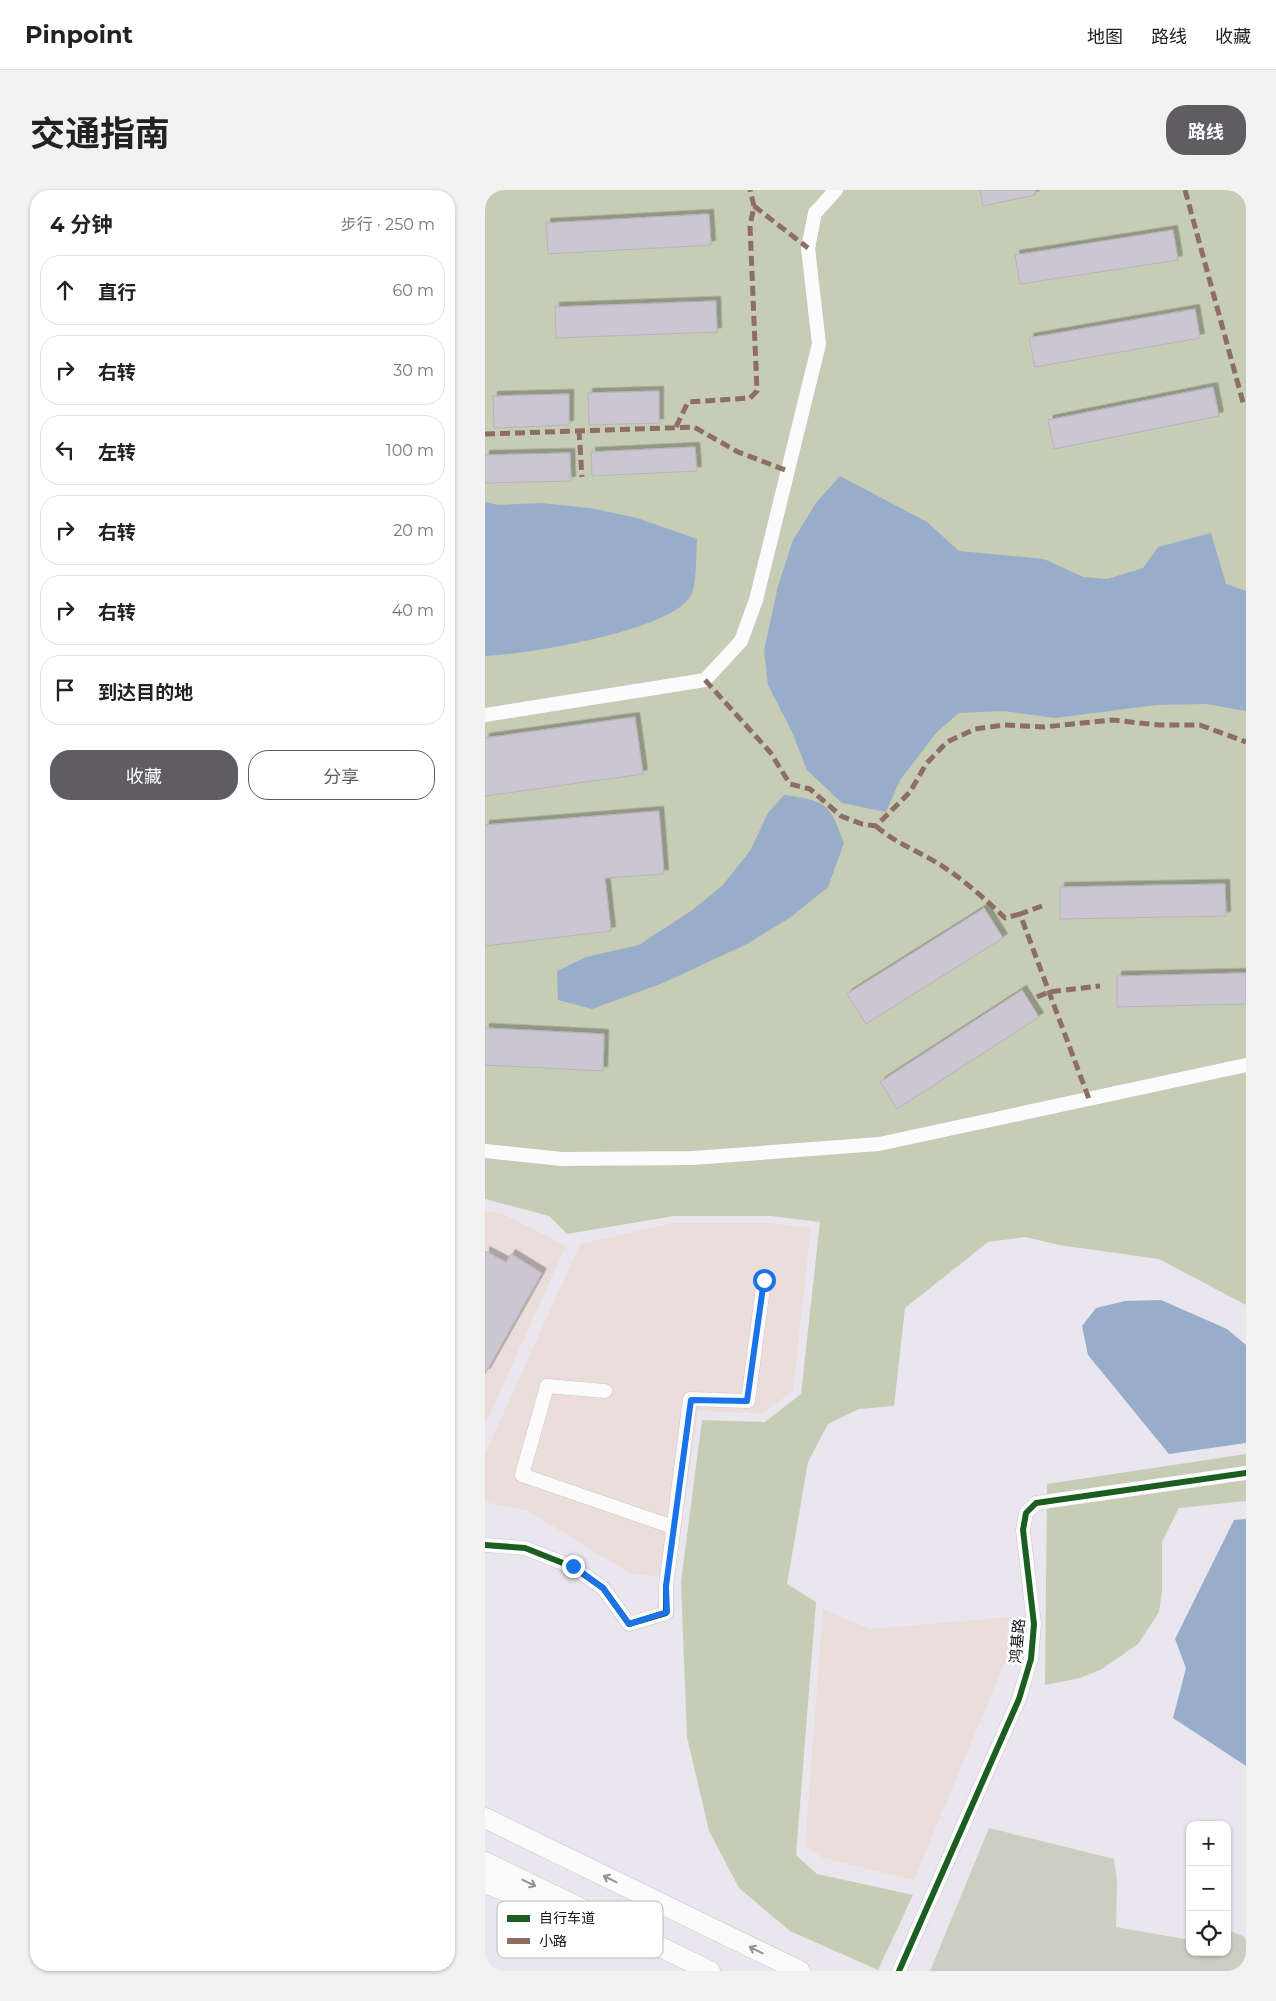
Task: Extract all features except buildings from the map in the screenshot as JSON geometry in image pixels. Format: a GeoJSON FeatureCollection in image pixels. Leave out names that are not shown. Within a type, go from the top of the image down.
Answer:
{"type":"FeatureCollection","features":[{"type":"Feature","properties":{"kind":"highway"},"geometry":{"type":"LineString","coordinates":[[485,1818],[656,1901]]}},
{"type":"Feature","properties":{"kind":"highway"},"geometry":{"type":"LineString","coordinates":[[485,1862],[566,1901]]}},
{"type":"Feature","properties":{"kind":"highway"},"geometry":{"type":"LineString","coordinates":[[485,1883],[529,1901]]}},
{"type":"Feature","properties":{"kind":"highway"},"geometry":{"type":"LineString","coordinates":[[663,1904],[800,1971]]}},
{"type":"Feature","properties":{"kind":"highway"},"geometry":{"type":"LineString","coordinates":[[663,1948],[710,1971]]}},
{"type":"Feature","properties":{"kind":"highway"},"geometry":{"type":"LineString","coordinates":[[663,1956],[700,1971]]}},
{"type":"Feature","properties":{"kind":"street"},"geometry":{"type":"LineString","coordinates":[[485,716],[705,680],[741,641],[756,600],[819,344],[808,248],[815,213],[836,190]]}},
{"type":"Feature","properties":{"kind":"street"},"geometry":{"type":"LineString","coordinates":[[485,1151],[562,1159],[693,1158],[879,1144],[1246,1065]]}},
{"type":"Feature","properties":{"kind":"street"},"geometry":{"type":"LineString","coordinates":[[485,1545],[525,1548],[573,1566],[603,1588],[629,1624],[667,1612],[666,1586],[691,1400],[747,1401],[764,1280]]}},
{"type":"Feature","properties":{"kind":"street"},"geometry":{"type":"LineString","coordinates":[[605,1391],[547,1386],[522,1475],[673,1528]]}},
{"type":"Feature","properties":{"kind":"street","name":"鸿基路"},"geometry":{"type":"LineString","coordinates":[[899,1971],[1019,1698],[1031,1659],[1034,1624],[1023,1530],[1026,1514],[1035,1503],[1246,1473]]}},
{"type":"Feature","properties":{"kind":"shaded area"},"geometry":{"type":"Polygon","coordinates":[[[485,1211],[501,1213],[566,1246],[485,1425],[485,1211]]]}},
{"type":"Feature","properties":{"kind":"shaded area"},"geometry":{"type":"Polygon","coordinates":[[[672,1223],[770,1223],[811,1228],[793,1391],[763,1413],[698,1411],[674,1578],[631,1574],[528,1511],[485,1502],[485,1454],[580,1244],[672,1223]]]}},
{"type":"Feature","properties":{"kind":"shaded area"},"geometry":{"type":"Polygon","coordinates":[[[823,1609],[870,1629],[1008,1617],[1008,1655],[914,1880],[823,1858],[805,1846],[823,1609]]]}},
{"type":"Feature","properties":{"kind":"shaded area"},"geometry":{"type":"Polygon","coordinates":[[[989,1828],[1114,1859],[1117,1881],[1116,1927],[1186,1939],[1186,1956],[1231,1956],[1231,1932],[1243,1936],[1246,1940],[1246,1971],[930,1971],[989,1828]]]}},
{"type":"Feature","properties":{"kind":"green space"},"geometry":{"type":"Polygon","coordinates":[[[485,190],[1246,190],[1246,1305],[1159,1259],[1059,1245],[1026,1237],[988,1242],[905,1308],[894,1406],[859,1409],[828,1424],[808,1462],[787,1584],[816,1602],[796,1855],[817,1874],[913,1895],[878,1970],[790,1931],[739,1888],[709,1831],[687,1737],[681,1582],[702,1420],[765,1422],[801,1394],[820,1222],[771,1216],[674,1216],[567,1234],[549,1216],[485,1199],[485,190]]]}},
{"type":"Feature","properties":{"kind":"green space"},"geometry":{"type":"Polygon","coordinates":[[[1246,1454],[1246,1501],[1179,1508],[1162,1542],[1162,1592],[1159,1612],[1138,1644],[1102,1669],[1080,1678],[1045,1685],[1047,1484],[1246,1454]]]}},
{"type":"Feature","properties":{"kind":"water"},"geometry":{"type":"Polygon","coordinates":[[[840,476],[927,522],[959,551],[1044,559],[1083,577],[1107,579],[1143,568],[1158,547],[1211,533],[1226,584],[1246,591],[1246,711],[1206,704],[1156,705],[1055,718],[1004,711],[959,713],[937,732],[900,780],[886,812],[842,803],[807,770],[792,732],[768,685],[764,651],[778,586],[793,540],[816,503],[840,476]]]}},
{"type":"Feature","properties":{"kind":"water"},"geometry":{"type":"Polygon","coordinates":[[[485,502],[498,505],[541,503],[590,508],[637,518],[697,539],[696,574],[692,593],[681,606],[660,618],[631,629],[598,638],[532,651],[485,656],[485,502]]]}},
{"type":"Feature","properties":{"kind":"water"},"geometry":{"type":"Polygon","coordinates":[[[784,795],[818,802],[830,812],[834,819],[844,843],[828,887],[791,917],[747,944],[663,983],[592,1009],[558,1000],[557,971],[586,957],[639,945],[691,911],[722,886],[750,851],[768,813],[784,795]]]}},
{"type":"Feature","properties":{"kind":"water"},"geometry":{"type":"Polygon","coordinates":[[[1161,1300],[1227,1329],[1246,1345],[1246,1443],[1169,1454],[1088,1355],[1082,1326],[1096,1308],[1125,1301],[1161,1300]]]}},
{"type":"Feature","properties":{"kind":"water"},"geometry":{"type":"Polygon","coordinates":[[[1246,1519],[1246,1766],[1173,1718],[1186,1668],[1175,1639],[1234,1520],[1246,1519]]]}},
{"type":"Feature","properties":{"kind":"marked path"},"geometry":{"type":"LineString","coordinates":[[676,427],[688,402],[750,398],[757,391],[750,226],[754,206],[750,190]]}},
{"type":"Feature","properties":{"kind":"marked path"},"geometry":{"type":"LineString","coordinates":[[1185,190],[1244,406]]}},
{"type":"Feature","properties":{"kind":"marked path"},"geometry":{"type":"LineString","coordinates":[[754,206],[808,248]]}},
{"type":"Feature","properties":{"kind":"marked path"},"geometry":{"type":"LineString","coordinates":[[485,434],[694,427],[738,452],[788,471]]}},
{"type":"Feature","properties":{"kind":"marked path"},"geometry":{"type":"LineString","coordinates":[[579,430],[582,477]]}},
{"type":"Feature","properties":{"kind":"marked path"},"geometry":{"type":"LineString","coordinates":[[705,680],[770,752],[790,784],[810,789],[841,816],[862,824],[876,826],[910,792],[926,764],[947,742],[975,729],[1004,725],[1044,727],[1112,720],[1159,725],[1200,725],[1246,742]]}},
{"type":"Feature","properties":{"kind":"marked path"},"geometry":{"type":"LineString","coordinates":[[876,826],[899,842],[948,870],[1005,918],[1020,914]]}},
{"type":"Feature","properties":{"kind":"marked path"},"geometry":{"type":"LineString","coordinates":[[1042,906],[1020,914],[1089,1099]]}},
{"type":"Feature","properties":{"kind":"marked path"},"geometry":{"type":"LineString","coordinates":[[1037,997],[1049,992],[1100,986]]}},
{"type":"Feature","properties":{"kind":"cycle path"},"geometry":{"type":"LineString","coordinates":[[899,1971],[1019,1699],[1031,1659],[1034,1624],[1023,1530],[1026,1513],[1036,1503],[1246,1473]]}},
{"type":"Feature","properties":{"kind":"cycle path"},"geometry":{"type":"LineString","coordinates":[[485,1545],[525,1548],[573,1567],[603,1588],[629,1624],[666,1613],[666,1586]]}},
{"type":"Feature","properties":{"kind":"route"},"geometry":{"type":"LineString","coordinates":[[573,1566],[603,1588],[629,1624],[667,1612],[666,1586],[691,1400],[747,1401],[764,1280]]}}]}
